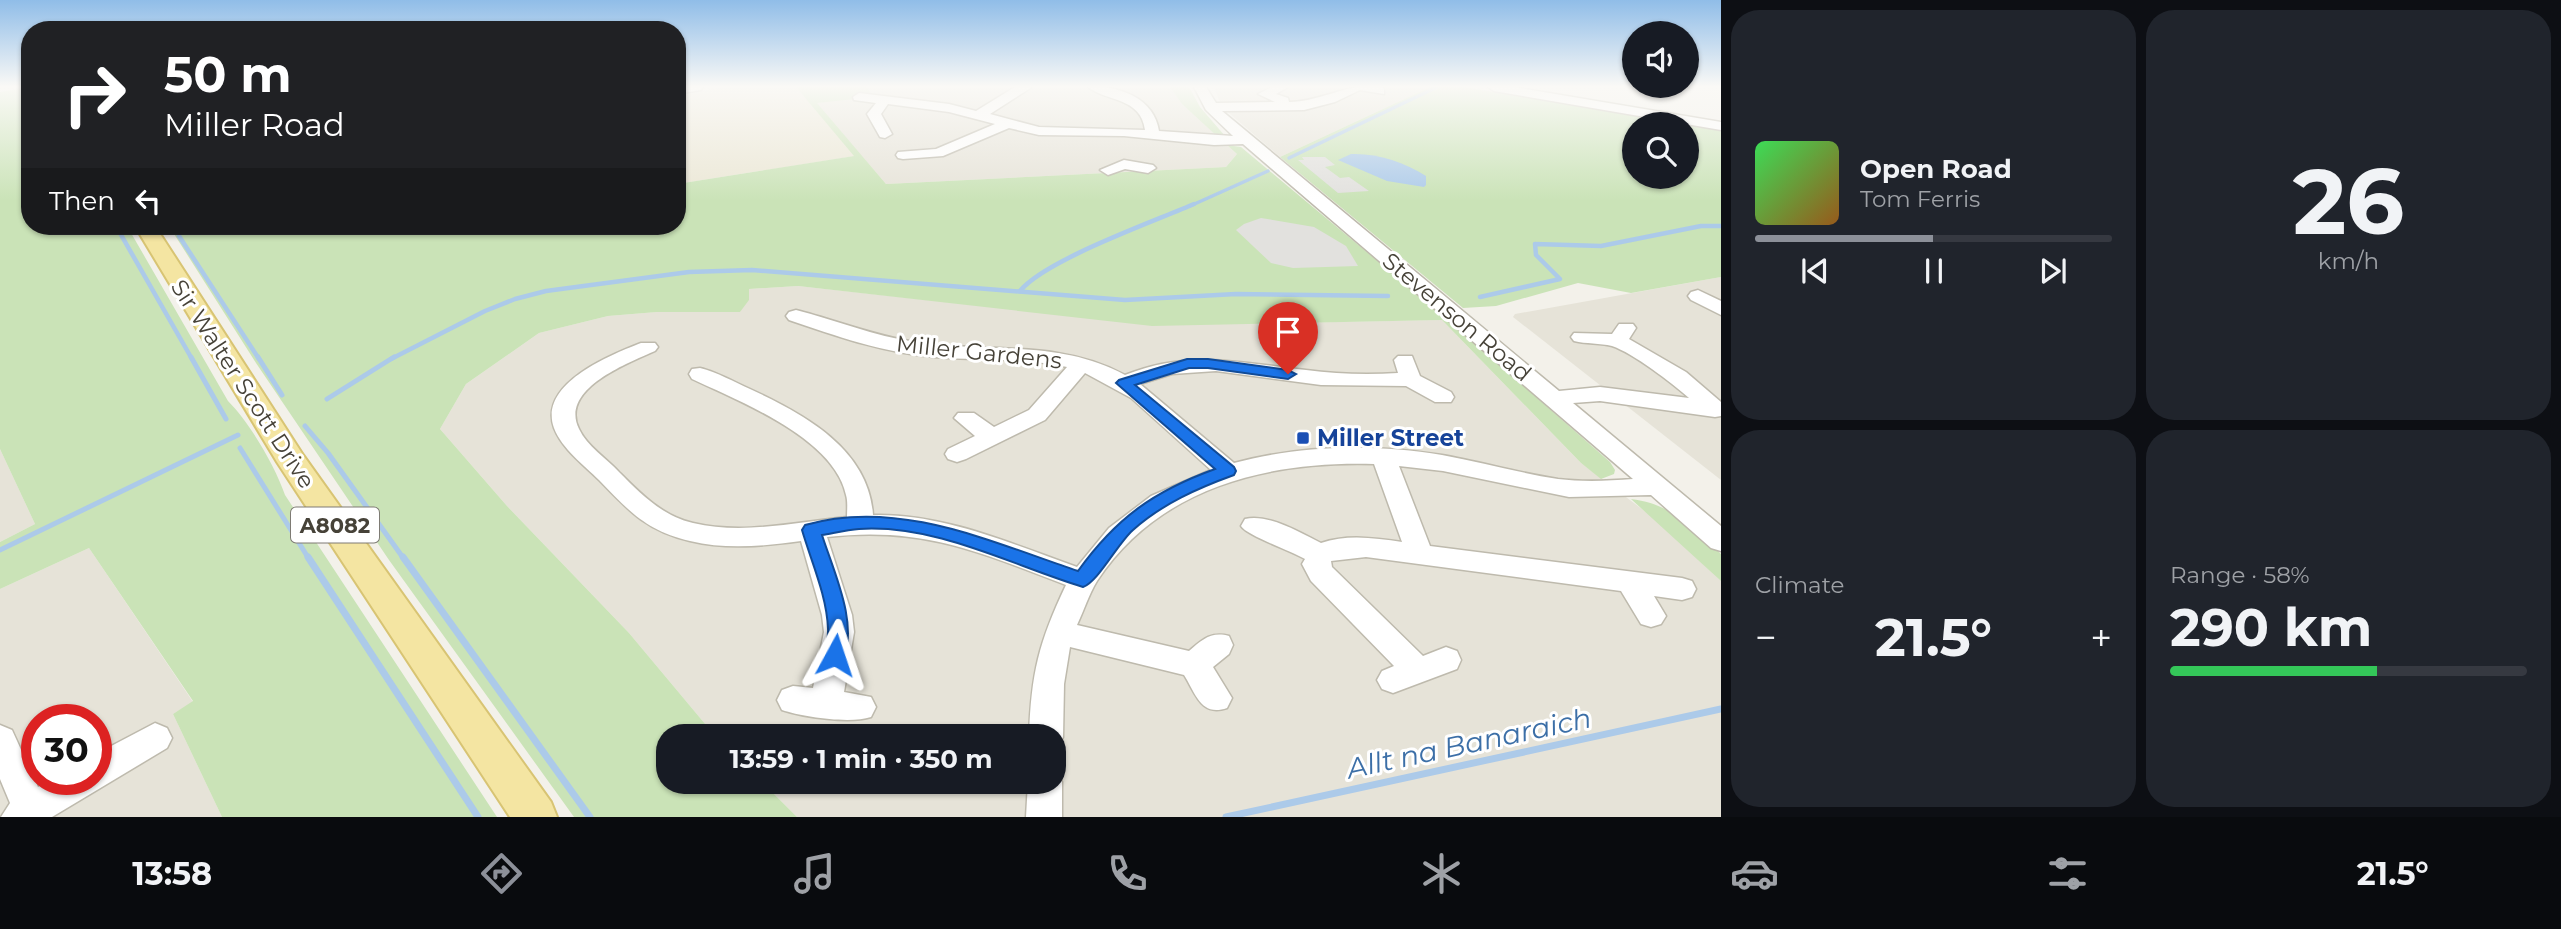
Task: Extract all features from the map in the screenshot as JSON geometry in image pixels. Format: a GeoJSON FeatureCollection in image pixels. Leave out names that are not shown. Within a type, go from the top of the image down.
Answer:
{"type":"FeatureCollection","features":[{"type":"Feature","properties":{"kind":"main road","name":"Sir Walter Scott Drive"},"geometry":{"type":"LineString","coordinates":[[151,235],[292,462],[535,817]]}},
{"type":"Feature","properties":{"kind":"street"},"geometry":{"type":"LineString","coordinates":[[862,125],[883,129],[881,125]]}},
{"type":"Feature","properties":{"kind":"street"},"geometry":{"type":"LineString","coordinates":[[903,155],[937,159],[952,148],[1003,125]]}},
{"type":"Feature","properties":{"kind":"street"},"geometry":{"type":"LineString","coordinates":[[1011,125],[1039,131],[1152,134],[1214,141],[1245,140]]}},
{"type":"Feature","properties":{"kind":"street"},"geometry":{"type":"LineString","coordinates":[[1151,125],[1152,134]]}},
{"type":"Feature","properties":{"kind":"street","name":"Stevenson Road"},"geometry":{"type":"LineString","coordinates":[[1228,125],[1325,204],[1721,541]]}},
{"type":"Feature","properties":{"kind":"street"},"geometry":{"type":"LineString","coordinates":[[1100,133],[1116,156],[1148,168]]}},
{"type":"Feature","properties":{"kind":"street"},"geometry":{"type":"LineString","coordinates":[[1108,170],[1116,156]]}},
{"type":"Feature","properties":{"kind":"street"},"geometry":{"type":"LineString","coordinates":[[1698,296],[1721,309]]}},
{"type":"Feature","properties":{"kind":"street","name":"Miller Gardens"},"geometry":{"type":"LineString","coordinates":[[796,316],[818,333],[936,351],[1037,354],[1081,363],[1124,383],[1227,471]]}},
{"type":"Feature","properties":{"kind":"street"},"geometry":{"type":"LineString","coordinates":[[1581,337],[1622,335],[1718,409]]}},
{"type":"Feature","properties":{"kind":"street"},"geometry":{"type":"LineString","coordinates":[[648,347],[622,369],[596,372],[569,396],[564,410],[564,425],[574,440],[634,503],[688,531],[727,536],[762,536],[860,522],[910,526],[941,532],[1083,579]]}},
{"type":"Feature","properties":{"kind":"street","name":"Miller Gardens"},"geometry":{"type":"LineString","coordinates":[[957,454],[1037,415],[1081,363]]}},
{"type":"Feature","properties":{"kind":"street"},"geometry":{"type":"LineString","coordinates":[[1124,383],[1169,368],[1208,363],[1307,377],[1376,382],[1408,370],[1443,397]]}},
{"type":"Feature","properties":{"kind":"street"},"geometry":{"type":"LineString","coordinates":[[699,374],[790,418],[846,465],[863,503],[860,522]]}},
{"type":"Feature","properties":{"kind":"street"},"geometry":{"type":"LineString","coordinates":[[1552,398],[1600,394],[1718,409]]}},
{"type":"Feature","properties":{"kind":"street"},"geometry":{"type":"LineString","coordinates":[[967,418],[992,437]]}},
{"type":"Feature","properties":{"kind":"street"},"geometry":{"type":"LineString","coordinates":[[1047,724],[1051,661],[1059,632],[1083,579],[1102,551],[1126,525],[1183,487],[1227,471],[1304,457],[1383,457],[1459,466],[1559,487],[1600,490],[1658,486]]}},
{"type":"Feature","properties":{"kind":"street"},"geometry":{"type":"LineString","coordinates":[[1383,457],[1420,554]]}},
{"type":"Feature","properties":{"kind":"street"},"geometry":{"type":"LineString","coordinates":[[1254,526],[1288,526],[1320,555]]}},
{"type":"Feature","properties":{"kind":"street"},"geometry":{"type":"LineString","coordinates":[[811,530],[837,615],[839,632],[826,703]]}},
{"type":"Feature","properties":{"kind":"street"},"geometry":{"type":"LineString","coordinates":[[1446,660],[1405,675],[1321,574],[1316,564],[1320,555],[1334,549],[1366,547],[1682,589]]}},
{"type":"Feature","properties":{"kind":"street"},"geometry":{"type":"LineString","coordinates":[[1630,582],[1651,617]]}},
{"type":"Feature","properties":{"kind":"street"},"geometry":{"type":"LineString","coordinates":[[1059,632],[1194,665],[1216,698]]}},
{"type":"Feature","properties":{"kind":"street"},"geometry":{"type":"LineString","coordinates":[[1194,665],[1218,645]]}},
{"type":"Feature","properties":{"kind":"street"},"geometry":{"type":"LineString","coordinates":[[793,700],[860,707]]}},
{"type":"Feature","properties":{"kind":"street"},"geometry":{"type":"LineString","coordinates":[[112,763],[155,738]]}},
{"type":"Feature","properties":{"kind":"street"},"geometry":{"type":"LineString","coordinates":[[0,740],[25,814],[58,795]]}},
{"type":"Feature","properties":{"kind":"street"},"geometry":{"type":"LineString","coordinates":[[1044,817],[1045,794]]}},
{"type":"Feature","properties":{"kind":"shaded area"},"geometry":{"type":"Polygon","coordinates":[[[686,125],[829,125],[855,156],[686,183],[686,125]]]}},
{"type":"Feature","properties":{"kind":"shaded area"},"geometry":{"type":"Polygon","coordinates":[[[835,125],[1205,125],[1237,154],[1226,167],[886,184],[835,125]]]}},
{"type":"Feature","properties":{"kind":"shaded area"},"geometry":{"type":"Polygon","coordinates":[[[1243,125],[1348,125],[1280,157],[1243,125]]]}},
{"type":"Feature","properties":{"kind":"shaded area"},"geometry":{"type":"Polygon","coordinates":[[[1302,157],[1325,157],[1335,165],[1325,167],[1340,178],[1349,177],[1369,191],[1338,193],[1298,160],[1304,160],[1302,157]]]}},
{"type":"Feature","properties":{"kind":"shaded area"},"geometry":{"type":"Polygon","coordinates":[[[1261,218],[1314,227],[1346,246],[1358,266],[1293,268],[1271,263],[1236,230],[1261,218]]]}},
{"type":"Feature","properties":{"kind":"shaded area"},"geometry":{"type":"Polygon","coordinates":[[[1721,277],[1721,480],[1513,317],[1515,314],[1721,277]]]}},
{"type":"Feature","properties":{"kind":"shaded area"},"geometry":{"type":"Polygon","coordinates":[[[798,286],[1001,308],[1236,324],[1442,320],[1581,463],[1655,519],[1721,581],[1721,817],[797,817],[774,794],[1066,794],[1066,724],[705,724],[629,633],[507,506],[440,429],[466,384],[539,333],[608,316],[657,312],[740,312],[749,289],[798,286]]]}},
{"type":"Feature","properties":{"kind":"shaded area"},"geometry":{"type":"Polygon","coordinates":[[[0,449],[35,524],[0,542],[0,449]]]}},
{"type":"Feature","properties":{"kind":"shaded area"},"geometry":{"type":"Polygon","coordinates":[[[89,548],[193,702],[173,714],[222,817],[0,817],[0,589],[89,548]]]}},
{"type":"Feature","properties":{"kind":"green space"},"geometry":{"type":"Polygon","coordinates":[[[0,125],[21,125],[21,235],[132,235],[228,401],[261,445],[285,495],[497,817],[222,817],[173,714],[193,701],[89,548],[0,589],[0,542],[35,524],[0,449],[0,125]]]}},
{"type":"Feature","properties":{"kind":"green space"},"geometry":{"type":"Polygon","coordinates":[[[828,125],[836,125],[886,184],[1226,167],[1237,154],[1227,145],[1241,147],[1447,319],[1610,462],[1615,470],[1614,474],[1601,479],[1581,463],[1442,320],[1152,326],[798,286],[749,289],[749,300],[740,312],[657,312],[608,316],[539,333],[466,384],[440,429],[507,506],[629,633],[705,724],[656,724],[656,794],[774,794],[797,817],[574,817],[389,560],[256,363],[175,235],[686,235],[686,183],[854,156],[828,125]]]}},
{"type":"Feature","properties":{"kind":"green space"},"geometry":{"type":"Polygon","coordinates":[[[1205,125],[1216,125],[1225,136],[1219,138],[1205,125]]]}},
{"type":"Feature","properties":{"kind":"green space"},"geometry":{"type":"Polygon","coordinates":[[[1348,125],[1622,125],[1622,189],[1699,189],[1699,126],[1721,130],[1721,277],[1631,293],[1578,283],[1496,306],[1463,308],[1280,157],[1348,125]]]}},
{"type":"Feature","properties":{"kind":"green space"},"geometry":{"type":"Polygon","coordinates":[[[1631,499],[1670,511],[1721,554],[1721,581],[1631,499]]]}},
{"type":"Feature","properties":{"kind":"water"},"geometry":{"type":"Polygon","coordinates":[[[1351,154],[1380,157],[1409,167],[1426,176],[1426,185],[1424,187],[1387,181],[1338,160],[1351,154]]]}},
{"type":"Feature","properties":{"kind":"waterway"},"geometry":{"type":"LineString","coordinates":[[1289,158],[1358,125]]}},
{"type":"Feature","properties":{"kind":"waterway"},"geometry":{"type":"LineString","coordinates":[[1190,206],[1268,171]]}},
{"type":"Feature","properties":{"kind":"waterway"},"geometry":{"type":"LineString","coordinates":[[1020,291],[1033,279],[1075,255],[1194,204]]}},
{"type":"Feature","properties":{"kind":"waterway"},"geometry":{"type":"LineString","coordinates":[[1480,297],[1560,279],[1536,255],[1535,244],[1601,246],[1701,226],[1721,226]]}},
{"type":"Feature","properties":{"kind":"waterway"},"geometry":{"type":"LineString","coordinates":[[121,235],[192,359]]}},
{"type":"Feature","properties":{"kind":"waterway"},"geometry":{"type":"LineString","coordinates":[[179,236],[259,359]]}},
{"type":"Feature","properties":{"kind":"waterway"},"geometry":{"type":"LineString","coordinates":[[391,359],[485,311],[515,299],[546,291],[689,272],[752,270],[1125,300],[1236,294],[1388,296]]}},
{"type":"Feature","properties":{"kind":"waterway"},"geometry":{"type":"LineString","coordinates":[[191,357],[226,419]]}},
{"type":"Feature","properties":{"kind":"waterway"},"geometry":{"type":"LineString","coordinates":[[258,357],[282,395]]}},
{"type":"Feature","properties":{"kind":"waterway"},"geometry":{"type":"LineString","coordinates":[[327,399],[394,357]]}},
{"type":"Feature","properties":{"kind":"waterway"},"geometry":{"type":"LineString","coordinates":[[305,426],[328,453],[404,559]]}},
{"type":"Feature","properties":{"kind":"waterway"},"geometry":{"type":"LineString","coordinates":[[0,550],[238,435]]}},
{"type":"Feature","properties":{"kind":"waterway"},"geometry":{"type":"LineString","coordinates":[[240,448],[309,559]]}},
{"type":"Feature","properties":{"kind":"waterway"},"geometry":{"type":"LineString","coordinates":[[308,557],[478,817]]}},
{"type":"Feature","properties":{"kind":"waterway"},"geometry":{"type":"LineString","coordinates":[[403,557],[590,817]]}},
{"type":"Feature","properties":{"kind":"waterway","name":"Allt na Banaraich"},"geometry":{"type":"LineString","coordinates":[[1226,817],[1721,709]]}},
{"type":"Feature","properties":{"kind":"place","name":"Miller Street"},"geometry":{"type":"Point","coordinates":[1303,438]}},
{"type":"Feature","properties":{"kind":"route"},"geometry":{"type":"LineString","coordinates":[[835,655],[839,632],[837,615],[811,530],[860,522],[910,526],[941,532],[1083,579],[1102,551],[1126,525],[1183,487],[1227,471],[1124,383],[1187,364],[1208,363],[1288,374]]}}]}
